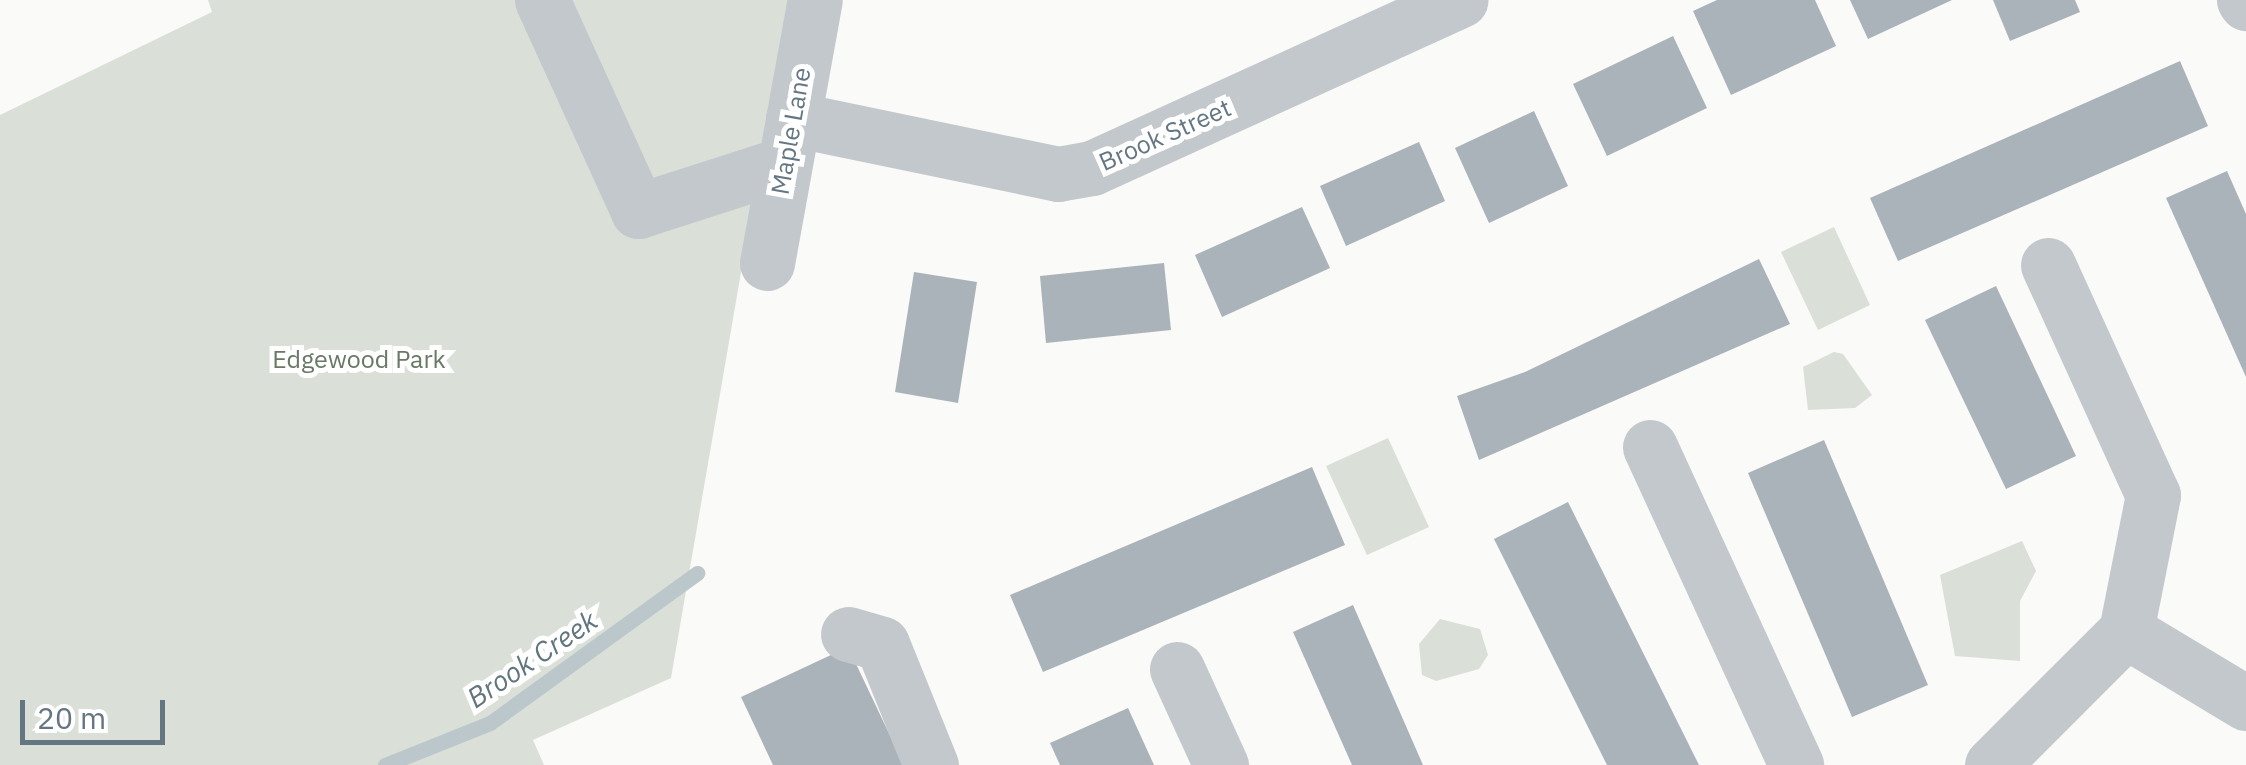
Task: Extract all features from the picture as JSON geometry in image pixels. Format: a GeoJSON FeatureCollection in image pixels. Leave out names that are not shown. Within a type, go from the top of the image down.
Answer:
{"type":"FeatureCollection","features":[{"type":"Feature","properties":{"kind":"street"},"geometry":{"type":"LineString","coordinates":[[542,0],[638,211],[789,142]]}},
{"type":"Feature","properties":{"kind":"street","name":"Maple Lane"},"geometry":{"type":"LineString","coordinates":[[767,263],[815,0]]}},
{"type":"Feature","properties":{"kind":"street","name":"Brook Street"},"geometry":{"type":"LineString","coordinates":[[789,142],[1058,174],[1092,168],[1461,0]]}},
{"type":"Feature","properties":{"kind":"street"},"geometry":{"type":"LineString","coordinates":[[1992,765],[2126,631],[2153,496],[2048,265]]}},
{"type":"Feature","properties":{"kind":"street"},"geometry":{"type":"LineString","coordinates":[[1650,447],[1796,765]]}},
{"type":"Feature","properties":{"kind":"street"},"geometry":{"type":"LineString","coordinates":[[2126,631],[2246,703]]}},
{"type":"Feature","properties":{"kind":"street"},"geometry":{"type":"LineString","coordinates":[[848,634],[882,644],[931,765]]}},
{"type":"Feature","properties":{"kind":"street"},"geometry":{"type":"LineString","coordinates":[[1177,669],[1222,765]]}},
{"type":"Feature","properties":{"kind":"green space","name":"Edgewood Park"},"geometry":{"type":"Polygon","coordinates":[[[208,0],[788,0],[671,678],[533,740],[544,765],[0,765],[0,115],[212,12],[208,0]]]}},
{"type":"Feature","properties":{"kind":"green space"},"geometry":{"type":"Polygon","coordinates":[[[1834,227],[1870,305],[1818,330],[1781,252],[1834,227]]]}},
{"type":"Feature","properties":{"kind":"green space"},"geometry":{"type":"Polygon","coordinates":[[[1834,352],[1843,354],[1872,395],[1855,408],[1808,410],[1803,367],[1834,352]]]}},
{"type":"Feature","properties":{"kind":"green space"},"geometry":{"type":"Polygon","coordinates":[[[1388,438],[1429,527],[1367,555],[1326,466],[1388,438]]]}},
{"type":"Feature","properties":{"kind":"green space"},"geometry":{"type":"Polygon","coordinates":[[[2022,541],[2036,571],[2020,601],[2020,661],[1955,656],[1940,575],[2022,541]]]}},
{"type":"Feature","properties":{"kind":"green space"},"geometry":{"type":"Polygon","coordinates":[[[1440,619],[1480,629],[1488,655],[1479,669],[1436,681],[1422,675],[1419,644],[1440,619]]]}},
{"type":"Feature","properties":{"kind":"building"},"geometry":{"type":"Polygon","coordinates":[[[1717,0],[1815,0],[1836,46],[1731,95],[1693,11],[1717,0]]]}},
{"type":"Feature","properties":{"kind":"building"},"geometry":{"type":"Polygon","coordinates":[[[1850,0],[1952,0],[1868,39],[1850,0]]]}},
{"type":"Feature","properties":{"kind":"building"},"geometry":{"type":"Polygon","coordinates":[[[1993,0],[2075,0],[2080,12],[2010,41],[1993,0]]]}},
{"type":"Feature","properties":{"kind":"building"},"geometry":{"type":"Polygon","coordinates":[[[1673,36],[1707,108],[1607,156],[1573,84],[1673,36]]]}},
{"type":"Feature","properties":{"kind":"building"},"geometry":{"type":"Polygon","coordinates":[[[2180,61],[2208,126],[1898,261],[1870,198],[2180,61]]]}},
{"type":"Feature","properties":{"kind":"building"},"geometry":{"type":"Polygon","coordinates":[[[1534,111],[1568,186],[1489,223],[1455,148],[1534,111]]]}},
{"type":"Feature","properties":{"kind":"building"},"geometry":{"type":"Polygon","coordinates":[[[1419,142],[1445,201],[1346,246],[1320,186],[1419,142]]]}},
{"type":"Feature","properties":{"kind":"building"},"geometry":{"type":"Polygon","coordinates":[[[2227,171],[2246,214],[2246,377],[2166,198],[2227,171]]]}},
{"type":"Feature","properties":{"kind":"building"},"geometry":{"type":"Polygon","coordinates":[[[1302,207],[1330,268],[1222,317],[1195,255],[1302,207]]]}},
{"type":"Feature","properties":{"kind":"building"},"geometry":{"type":"Polygon","coordinates":[[[1759,259],[1790,324],[1479,460],[1457,396],[1525,372],[1759,259]]]}},
{"type":"Feature","properties":{"kind":"building"},"geometry":{"type":"Polygon","coordinates":[[[1164,263],[1171,330],[1046,343],[1040,276],[1164,263]]]}},
{"type":"Feature","properties":{"kind":"building"},"geometry":{"type":"Polygon","coordinates":[[[914,272],[977,282],[958,403],[895,392],[914,272]]]}},
{"type":"Feature","properties":{"kind":"building"},"geometry":{"type":"Polygon","coordinates":[[[1996,286],[2076,456],[2006,489],[1925,320],[1996,286]]]}},
{"type":"Feature","properties":{"kind":"building"},"geometry":{"type":"Polygon","coordinates":[[[1824,440],[1928,685],[1852,717],[1748,473],[1824,440]]]}},
{"type":"Feature","properties":{"kind":"building"},"geometry":{"type":"Polygon","coordinates":[[[1312,467],[1345,545],[1043,672],[1010,595],[1312,467]]]}},
{"type":"Feature","properties":{"kind":"building"},"geometry":{"type":"Polygon","coordinates":[[[1568,502],[1699,765],[1607,765],[1494,539],[1568,502]]]}},
{"type":"Feature","properties":{"kind":"building"},"geometry":{"type":"Polygon","coordinates":[[[1353,605],[1423,765],[1352,765],[1293,632],[1353,605]]]}},
{"type":"Feature","properties":{"kind":"building"},"geometry":{"type":"Polygon","coordinates":[[[848,647],[904,765],[773,765],[741,697],[848,647]]]}},
{"type":"Feature","properties":{"kind":"building"},"geometry":{"type":"Polygon","coordinates":[[[1128,708],[1154,765],[1060,765],[1050,743],[1128,708]]]}},
{"type":"Feature","properties":{"kind":"waterway","name":"Brook Creek"},"geometry":{"type":"LineString","coordinates":[[385,765],[490,723],[697,573]]}}]}
